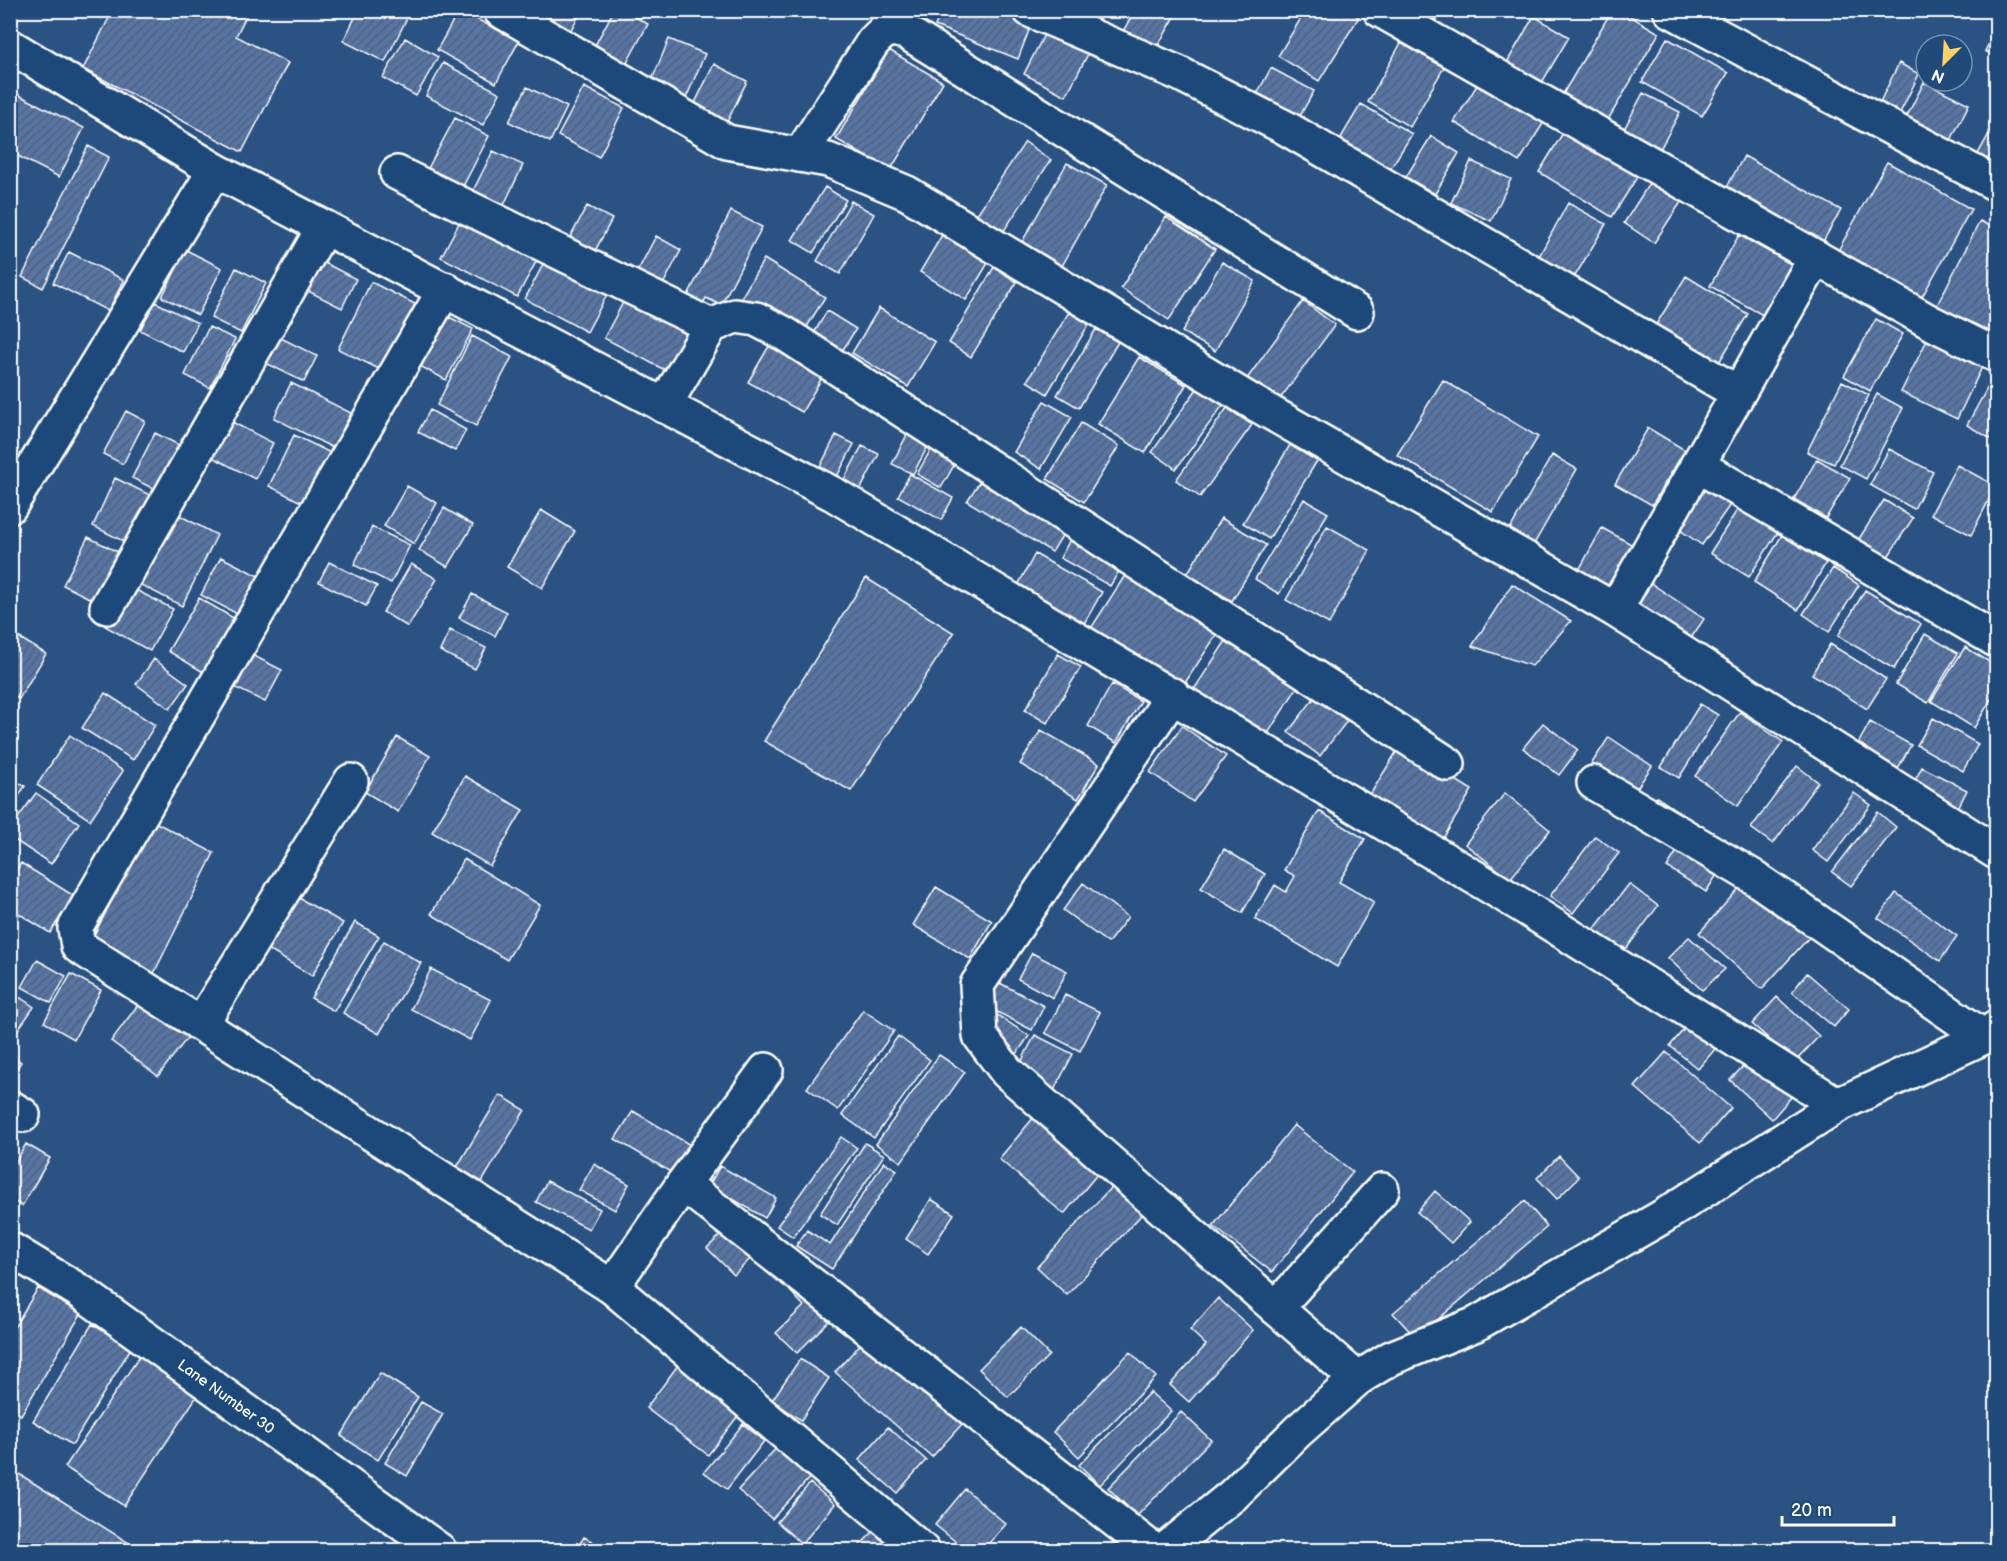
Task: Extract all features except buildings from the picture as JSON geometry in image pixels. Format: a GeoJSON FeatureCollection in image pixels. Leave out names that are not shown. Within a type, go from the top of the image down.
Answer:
{"type":"FeatureCollection","features":[{"type":"Feature","properties":{"kind":"street"},"geometry":{"type":"LineString","coordinates":[[500,10],[727,142],[828,160],[907,193],[1254,403],[1615,610],[1996,852]]}},
{"type":"Feature","properties":{"kind":"street"},"geometry":{"type":"LineString","coordinates":[[1030,10],[1178,73],[1286,128],[1738,393]]}},
{"type":"Feature","properties":{"kind":"street"},"geometry":{"type":"LineString","coordinates":[[1380,10],[1930,322],[1996,355]]}},
{"type":"Feature","properties":{"kind":"street"},"geometry":{"type":"LineString","coordinates":[[1670,10],[1996,184]]}},
{"type":"Feature","properties":{"kind":"street"},"geometry":{"type":"LineString","coordinates":[[800,155],[873,42],[887,28],[906,32],[1357,312]]}},
{"type":"Feature","properties":{"kind":"street"},"geometry":{"type":"LineString","coordinates":[[10,46],[215,170],[835,495],[1521,905],[1838,1105]]}},
{"type":"Feature","properties":{"kind":"street"},"geometry":{"type":"LineString","coordinates":[[10,506],[215,170]]}},
{"type":"Feature","properties":{"kind":"street"},"geometry":{"type":"LineString","coordinates":[[397,173],[711,326]]}},
{"type":"Feature","properties":{"kind":"street"},"geometry":{"type":"LineString","coordinates":[[107,607],[324,227]]}},
{"type":"Feature","properties":{"kind":"street"},"geometry":{"type":"LineString","coordinates":[[1615,610],[1816,257]]}},
{"type":"Feature","properties":{"kind":"street"},"geometry":{"type":"LineString","coordinates":[[445,289],[75,928],[78,946],[612,1287],[922,1551]]}},
{"type":"Feature","properties":{"kind":"street"},"geometry":{"type":"LineString","coordinates":[[664,406],[711,326],[735,316],[756,319],[785,334],[1449,764]]}},
{"type":"Feature","properties":{"kind":"street"},"geometry":{"type":"LineString","coordinates":[[1697,465],[1996,640]]}},
{"type":"Feature","properties":{"kind":"street"},"geometry":{"type":"LineString","coordinates":[[1173,695],[977,985],[980,1036],[1007,1072],[1357,1378]]}},
{"type":"Feature","properties":{"kind":"street"},"geometry":{"type":"LineString","coordinates":[[201,1024],[351,781]]}},
{"type":"Feature","properties":{"kind":"street"},"geometry":{"type":"LineString","coordinates":[[1593,783],[1752,876],[1990,1033]]}},
{"type":"Feature","properties":{"kind":"street"},"geometry":{"type":"LineString","coordinates":[[1165,1551],[1233,1495],[1298,1431],[1357,1378],[1391,1358],[1487,1318],[1662,1217],[1838,1105],[1990,1033]]}},
{"type":"Feature","properties":{"kind":"street"},"geometry":{"type":"LineString","coordinates":[[612,1287],[766,1070]]}},
{"type":"Feature","properties":{"kind":"street"},"geometry":{"type":"LineString","coordinates":[[683,1184],[1153,1551]]}},
{"type":"Feature","properties":{"kind":"street"},"geometry":{"type":"LineString","coordinates":[[1276,1308],[1382,1190]]}},
{"type":"Feature","properties":{"kind":"street","name":"Lane Number 30"},"geometry":{"type":"LineString","coordinates":[[10,1249],[81,1292],[439,1551]]}}]}
